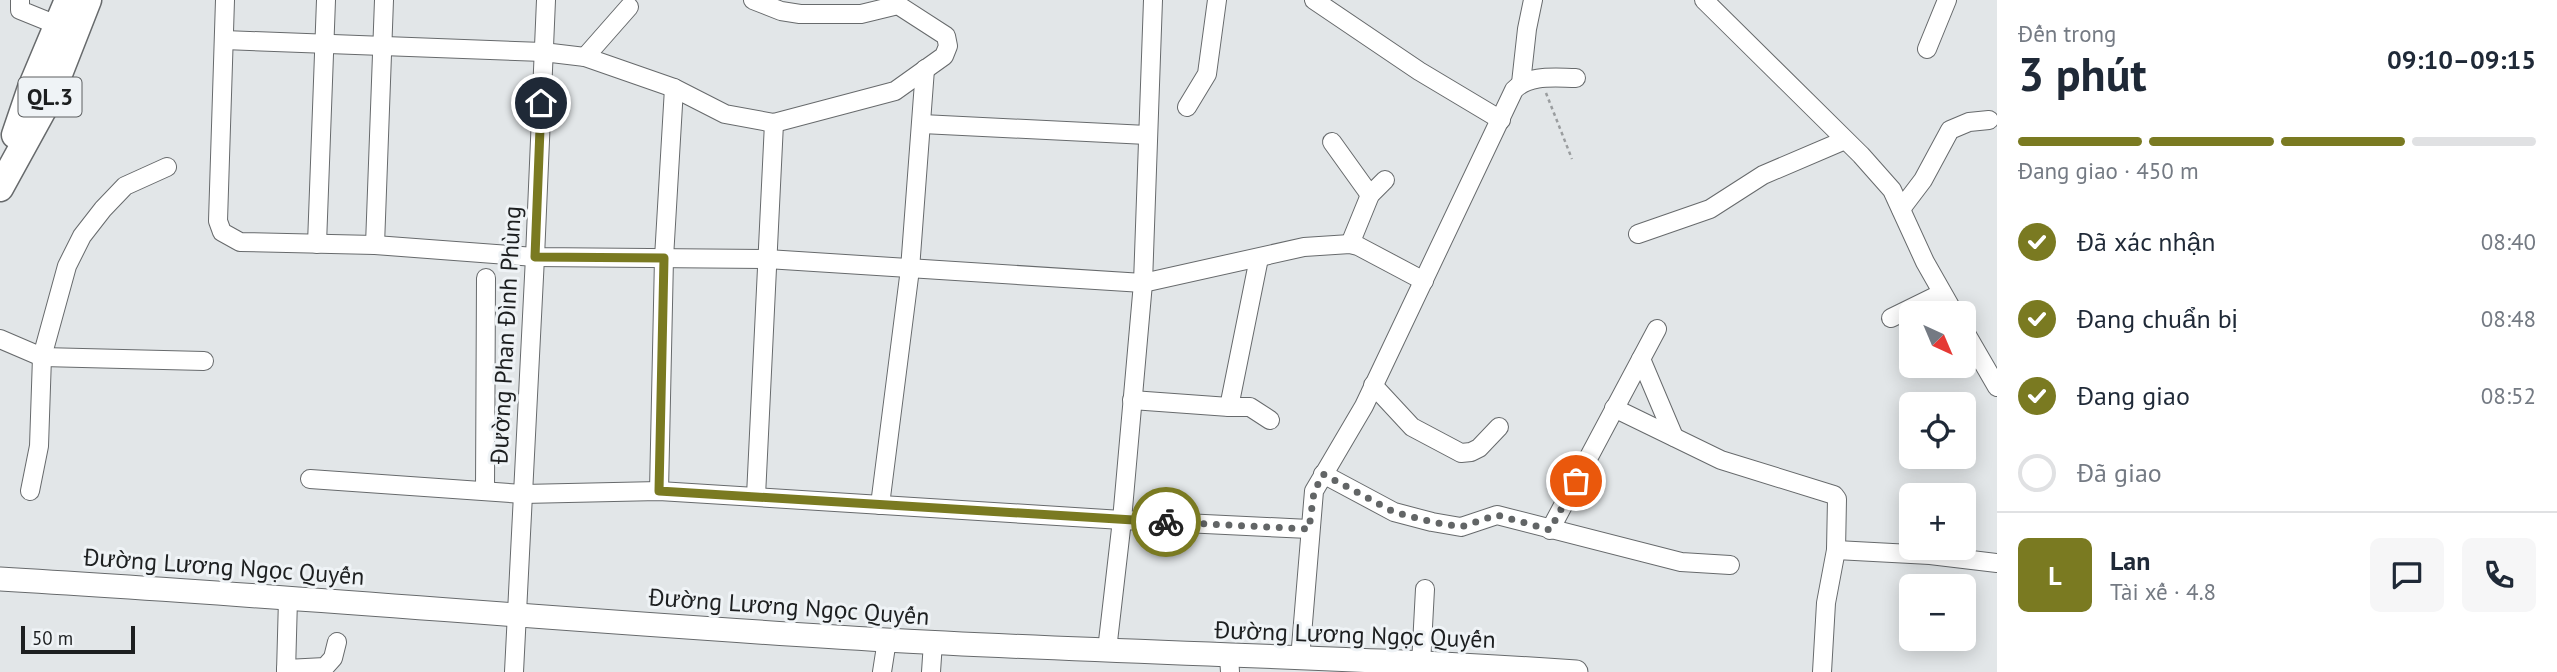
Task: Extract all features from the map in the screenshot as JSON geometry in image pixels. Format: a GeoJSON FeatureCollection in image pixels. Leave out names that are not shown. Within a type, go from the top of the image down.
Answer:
{"type":"FeatureCollection","features":[{"type":"Feature","properties":{"kind":"highway","name":"QL.3"},"geometry":{"type":"LineString","coordinates":[[0,185],[31,88],[68,0]]}},
{"type":"Feature","properties":{"kind":"highway","name":"QL.3"},"geometry":{"type":"LineString","coordinates":[[0,185],[50,97],[88,0]]}},
{"type":"Feature","properties":{"kind":"main road","name":"Đường Lương Ngọc Quyến"},"geometry":{"type":"LineString","coordinates":[[0,579],[887,640],[1107,650],[1230,664],[1300,659],[1576,672]]}},
{"type":"Feature","properties":{"kind":"street"},"geometry":{"type":"LineString","coordinates":[[20,0],[20,10],[57,25]]}},
{"type":"Feature","properties":{"kind":"street"},"geometry":{"type":"LineString","coordinates":[[225,0],[218,221],[222,232],[240,242],[375,245],[535,257],[767,259],[1143,283],[1304,247],[1350,244],[1424,281]]}},
{"type":"Feature","properties":{"kind":"street"},"geometry":{"type":"LineString","coordinates":[[317,244],[326,0]]}},
{"type":"Feature","properties":{"kind":"street"},"geometry":{"type":"LineString","coordinates":[[375,245],[384,0]]}},
{"type":"Feature","properties":{"kind":"street","name":"Đường Phan Đình Phùng"},"geometry":{"type":"LineString","coordinates":[[514,672],[546,0]]}},
{"type":"Feature","properties":{"kind":"street"},"geometry":{"type":"LineString","coordinates":[[224,40],[324,46],[543,52],[585,57],[674,89],[725,114],[774,123],[895,91],[944,56],[948,46],[946,36],[898,5],[861,14],[800,14],[781,11],[753,0]]}},
{"type":"Feature","properties":{"kind":"street"},"geometry":{"type":"LineString","coordinates":[[1107,650],[1122,520],[1143,283],[1153,0]]}},
{"type":"Feature","properties":{"kind":"street"},"geometry":{"type":"LineString","coordinates":[[1187,107],[1206,74],[1217,0]]}},
{"type":"Feature","properties":{"kind":"street"},"geometry":{"type":"LineString","coordinates":[[1314,0],[1419,71],[1501,120]]}},
{"type":"Feature","properties":{"kind":"street"},"geometry":{"type":"LineString","coordinates":[[1529,81],[1527,29],[1533,0]]}},
{"type":"Feature","properties":{"kind":"street"},"geometry":{"type":"LineString","coordinates":[[1704,0],[1892,190],[1946,301]]}},
{"type":"Feature","properties":{"kind":"street"},"geometry":{"type":"LineString","coordinates":[[1927,49],[1947,0]]}},
{"type":"Feature","properties":{"kind":"street"},"geometry":{"type":"LineString","coordinates":[[585,57],[629,7]]}},
{"type":"Feature","properties":{"kind":"street"},"geometry":{"type":"LineString","coordinates":[[880,505],[910,269],[925,69]]}},
{"type":"Feature","properties":{"kind":"street"},"geometry":{"type":"LineString","coordinates":[[1300,659],[1314,492],[1344,442],[1373,385],[1514,90],[1529,81],[1576,78]]}},
{"type":"Feature","properties":{"kind":"street"},"geometry":{"type":"LineString","coordinates":[[659,491],[664,258],[674,89]]}},
{"type":"Feature","properties":{"kind":"street"},"geometry":{"type":"LineString","coordinates":[[1901,209],[1923,180],[1950,130],[1969,122],[1989,120]]}},
{"type":"Feature","properties":{"kind":"street"},"geometry":{"type":"LineString","coordinates":[[756,496],[774,123]]}},
{"type":"Feature","properties":{"kind":"street"},"geometry":{"type":"LineString","coordinates":[[922,124],[1147,135]]}},
{"type":"Feature","properties":{"kind":"street"},"geometry":{"type":"LineString","coordinates":[[1638,234],[1710,209],[1763,174],[1845,140]]}},
{"type":"Feature","properties":{"kind":"street"},"geometry":{"type":"LineString","coordinates":[[1332,142],[1370,195]]}},
{"type":"Feature","properties":{"kind":"street"},"geometry":{"type":"LineString","coordinates":[[30,491],[39,446],[42,357],[67,266],[82,236],[125,186],[167,167]]}},
{"type":"Feature","properties":{"kind":"street"},"geometry":{"type":"LineString","coordinates":[[1350,244],[1370,195],[1385,180]]}},
{"type":"Feature","properties":{"kind":"street"},"geometry":{"type":"LineString","coordinates":[[1229,407],[1259,258]]}},
{"type":"Feature","properties":{"kind":"street"},"geometry":{"type":"LineString","coordinates":[[485,490],[486,278]]}},
{"type":"Feature","properties":{"kind":"street"},"geometry":{"type":"LineString","coordinates":[[1550,530],[1657,329]]}},
{"type":"Feature","properties":{"kind":"street"},"geometry":{"type":"LineString","coordinates":[[0,339],[42,357],[204,361]]}},
{"type":"Feature","properties":{"kind":"street"},"geometry":{"type":"LineString","coordinates":[[1976,351],[1997,387]]}},
{"type":"Feature","properties":{"kind":"street"},"geometry":{"type":"LineString","coordinates":[[1641,359],[1674,437]]}},
{"type":"Feature","properties":{"kind":"street"},"geometry":{"type":"LineString","coordinates":[[1373,385],[1412,427],[1461,453],[1479,448],[1499,427]]}},
{"type":"Feature","properties":{"kind":"street"},"geometry":{"type":"LineString","coordinates":[[1132,401],[1250,407],[1270,420]]}},
{"type":"Feature","properties":{"kind":"street"},"geometry":{"type":"LineString","coordinates":[[1614,408],[1721,460],[1834,495],[1839,506],[1836,550],[1826,603],[1822,672]]}},
{"type":"Feature","properties":{"kind":"street"},"geometry":{"type":"LineString","coordinates":[[1323,474],[1394,512],[1432,522],[1461,527],[1497,515],[1681,562],[1730,565]]}},
{"type":"Feature","properties":{"kind":"street"},"geometry":{"type":"LineString","coordinates":[[310,479],[523,494],[659,491],[1309,529]]}},
{"type":"Feature","properties":{"kind":"street"},"geometry":{"type":"LineString","coordinates":[[1836,550],[1930,555],[1997,563]]}},
{"type":"Feature","properties":{"kind":"street"},"geometry":{"type":"LineString","coordinates":[[1420,664],[1425,589]]}},
{"type":"Feature","properties":{"kind":"street"},"geometry":{"type":"LineString","coordinates":[[288,599],[286,670],[325,667],[333,658],[337,642]]}},
{"type":"Feature","properties":{"kind":"street"},"geometry":{"type":"LineString","coordinates":[[882,672],[887,640]]}},
{"type":"Feature","properties":{"kind":"street"},"geometry":{"type":"LineString","coordinates":[[931,672],[933,642]]}},
{"type":"Feature","properties":{"kind":"path"},"geometry":{"type":"LineString","coordinates":[[1529,81],[1550,99],[1572,159]]}},
{"type":"Feature","properties":{"kind":"way so far"},"geometry":{"type":"LineString","coordinates":[[1166,522],[1309,529],[1314,492],[1323,474],[1394,512],[1432,522],[1461,527],[1497,515],[1550,530],[1576,481]]}},
{"type":"Feature","properties":{"kind":"route"},"geometry":{"type":"LineString","coordinates":[[541,103],[535,257],[664,258],[659,491],[1166,522]]}}]}
